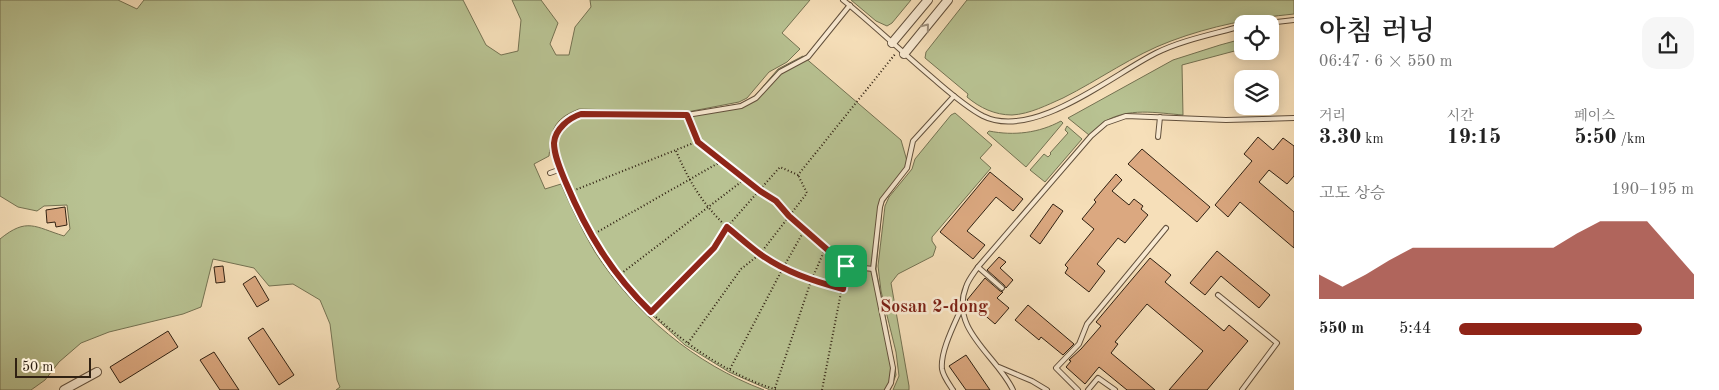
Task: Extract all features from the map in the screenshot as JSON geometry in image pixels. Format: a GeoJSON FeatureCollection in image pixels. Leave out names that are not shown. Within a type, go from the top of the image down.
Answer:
{"type":"FeatureCollection","features":[{"type":"Feature","properties":{"kind":"street"},"geometry":{"type":"LineString","coordinates":[[898,49],[928,0]]}},
{"type":"Feature","properties":{"kind":"street"},"geometry":{"type":"LineString","coordinates":[[898,49],[948,0]]}},
{"type":"Feature","properties":{"kind":"street"},"geometry":{"type":"LineString","coordinates":[[64,390],[97,372]]}},
{"type":"Feature","properties":{"kind":"lane"},"geometry":{"type":"LineString","coordinates":[[843,0],[954,96],[983,116],[994,120],[1021,121],[1036,118],[1087,94],[1157,52],[1234,28]]}},
{"type":"Feature","properties":{"kind":"lane"},"geometry":{"type":"LineString","coordinates":[[550,173],[561,169],[555,153],[555,137],[563,125],[576,116],[586,114],[687,115],[741,106],[756,98],[780,72],[808,57],[850,6]]}},
{"type":"Feature","properties":{"kind":"lane"},"geometry":{"type":"LineString","coordinates":[[1279,22],[1294,20]]}},
{"type":"Feature","properties":{"kind":"lane"},"geometry":{"type":"LineString","coordinates":[[887,390],[891,383],[893,368],[873,269],[880,207],[882,200],[907,168],[913,141],[954,96]]}},
{"type":"Feature","properties":{"kind":"lane"},"geometry":{"type":"LineString","coordinates":[[687,115],[694,135]]}},
{"type":"Feature","properties":{"kind":"lane"},"geometry":{"type":"LineString","coordinates":[[953,390],[942,370],[942,360],[950,334],[961,309],[966,287],[978,267],[1091,136],[1106,123],[1126,116],[1226,120],[1294,118]]}},
{"type":"Feature","properties":{"kind":"lane"},"geometry":{"type":"LineString","coordinates":[[1158,137],[1160,117]]}},
{"type":"Feature","properties":{"kind":"lane"},"geometry":{"type":"LineString","coordinates":[[1078,390],[1056,368],[1079,344],[1087,324],[1166,228]]}},
{"type":"Feature","properties":{"kind":"lane"},"geometry":{"type":"LineString","coordinates":[[846,266],[873,269]]}},
{"type":"Feature","properties":{"kind":"lane"},"geometry":{"type":"LineString","coordinates":[[978,267],[1002,288]]}},
{"type":"Feature","properties":{"kind":"lane"},"geometry":{"type":"LineString","coordinates":[[1218,295],[1276,343],[1242,390]]}},
{"type":"Feature","properties":{"kind":"lane"},"geometry":{"type":"LineString","coordinates":[[961,309],[967,327],[1013,390]]}},
{"type":"Feature","properties":{"kind":"lane"},"geometry":{"type":"LineString","coordinates":[[997,366],[1032,381],[1047,390]]}},
{"type":"Feature","properties":{"kind":"lane"},"geometry":{"type":"LineString","coordinates":[[1088,390],[1098,378],[1115,390]]}},
{"type":"Feature","properties":{"kind":"path"},"geometry":{"type":"LineString","coordinates":[[798,175],[898,49]]}},
{"type":"Feature","properties":{"kind":"path"},"geometry":{"type":"LineString","coordinates":[[694,135],[698,142],[744,179],[776,201],[789,216],[846,266],[822,390]]}},
{"type":"Feature","properties":{"kind":"path"},"geometry":{"type":"LineString","coordinates":[[570,192],[698,142]]}},
{"type":"Feature","properties":{"kind":"path"},"geometry":{"type":"LineString","coordinates":[[676,150],[689,179],[708,206],[727,227],[760,254],[783,268],[811,281],[843,289]]}},
{"type":"Feature","properties":{"kind":"path"},"geometry":{"type":"LineString","coordinates":[[591,235],[722,161]]}},
{"type":"Feature","properties":{"kind":"path"},"geometry":{"type":"LineString","coordinates":[[651,312],[714,248],[727,227],[780,167],[798,175],[807,193],[760,254],[741,269],[688,343]]}},
{"type":"Feature","properties":{"kind":"path"},"geometry":{"type":"LineString","coordinates":[[561,169],[591,235],[618,276],[634,296],[688,343],[706,356],[750,380],[777,390],[811,281],[826,247]]}},
{"type":"Feature","properties":{"kind":"path"},"geometry":{"type":"LineString","coordinates":[[618,276],[744,179]]}},
{"type":"Feature","properties":{"kind":"path"},"geometry":{"type":"LineString","coordinates":[[730,369],[805,229]]}},
{"type":"Feature","properties":{"kind":"green space"},"geometry":{"type":"Polygon","coordinates":[[[0,0],[118,0],[137,9],[144,0],[463,0],[486,45],[501,55],[518,51],[521,20],[512,0],[541,0],[558,23],[550,44],[556,55],[569,55],[575,27],[591,7],[590,0],[810,0],[782,33],[800,49],[787,62],[769,72],[747,98],[739,102],[687,112],[579,109],[563,117],[558,122],[552,133],[549,156],[534,164],[545,189],[561,184],[595,252],[611,275],[648,316],[691,351],[714,366],[764,390],[336,390],[340,387],[337,380],[330,324],[320,300],[293,284],[269,286],[254,268],[213,259],[201,307],[183,314],[109,332],[81,343],[59,362],[45,380],[31,390],[0,390],[0,239],[9,232],[24,226],[38,227],[64,236],[70,229],[67,205],[44,206],[37,211],[18,207],[0,196],[0,0]]]}},
{"type":"Feature","properties":{"kind":"green space"},"geometry":{"type":"Polygon","coordinates":[[[851,0],[911,0],[892,23],[887,26],[876,21],[851,0]]]}},
{"type":"Feature","properties":{"kind":"green space"},"geometry":{"type":"Polygon","coordinates":[[[967,0],[1294,0],[1294,14],[1279,16],[1234,15],[1234,23],[1171,41],[1143,53],[1063,98],[1032,111],[1012,115],[988,110],[967,97],[968,94],[925,58],[926,52],[967,0]]]}},
{"type":"Feature","properties":{"kind":"green space"},"geometry":{"type":"Polygon","coordinates":[[[1234,41],[1234,51],[1182,65],[1183,115],[1153,112],[1123,114],[1104,122],[1089,135],[1068,118],[1173,60],[1234,41]]]}},
{"type":"Feature","properties":{"kind":"green space"},"geometry":{"type":"Polygon","coordinates":[[[803,56],[901,140],[909,168],[884,202],[882,208],[876,269],[896,375],[890,390],[770,390],[729,372],[685,345],[631,296],[599,253],[587,235],[552,155],[553,138],[556,130],[571,114],[588,110],[687,113],[740,104],[754,97],[778,69],[803,56]]]}},
{"type":"Feature","properties":{"kind":"green space"},"geometry":{"type":"Polygon","coordinates":[[[955,113],[992,145],[980,158],[991,168],[932,237],[936,247],[933,256],[898,274],[891,283],[909,386],[909,390],[893,390],[899,376],[896,352],[881,291],[878,266],[885,206],[889,197],[912,169],[915,159],[951,115],[955,113]]]}},
{"type":"Feature","properties":{"kind":"green space"},"geometry":{"type":"Polygon","coordinates":[[[1061,121],[1063,123],[1026,167],[987,133],[989,131],[1017,133],[1035,131],[1061,121]]]}},
{"type":"Feature","properties":{"kind":"green space"},"geometry":{"type":"Polygon","coordinates":[[[1067,126],[1082,139],[1045,182],[1030,170],[1044,154],[1048,157],[1051,154],[1068,133],[1065,130],[1067,126]]]}},
{"type":"Feature","properties":{"kind":"building"},"geometry":{"type":"Polygon","coordinates":[[[1258,137],[1273,150],[1283,138],[1294,146],[1294,176],[1287,184],[1269,170],[1259,182],[1294,212],[1294,248],[1240,202],[1228,217],[1215,205],[1252,161],[1244,154],[1258,137]]]}},
{"type":"Feature","properties":{"kind":"building"},"geometry":{"type":"Polygon","coordinates":[[[1142,149],[1210,207],[1197,222],[1128,164],[1142,149]]]}},
{"type":"Feature","properties":{"kind":"building"},"geometry":{"type":"Polygon","coordinates":[[[990,172],[1023,199],[1013,211],[996,197],[967,231],[985,245],[973,259],[940,232],[990,172]]]}},
{"type":"Feature","properties":{"kind":"building"},"geometry":{"type":"Polygon","coordinates":[[[1116,174],[1122,180],[1112,191],[1129,205],[1134,199],[1143,206],[1141,209],[1148,215],[1125,243],[1118,238],[1097,264],[1105,271],[1089,292],[1065,273],[1068,268],[1065,265],[1094,229],[1082,219],[1096,202],[1094,200],[1116,174]]]}},
{"type":"Feature","properties":{"kind":"building"},"geometry":{"type":"Polygon","coordinates":[[[1053,204],[1063,211],[1040,244],[1030,236],[1053,204]]]}},
{"type":"Feature","properties":{"kind":"building"},"geometry":{"type":"Polygon","coordinates":[[[65,207],[67,225],[56,227],[55,222],[47,223],[46,210],[65,207]]]}},
{"type":"Feature","properties":{"kind":"building"},"geometry":{"type":"Polygon","coordinates":[[[1217,251],[1270,295],[1259,308],[1221,276],[1205,295],[1190,283],[1217,251]]]}},
{"type":"Feature","properties":{"kind":"building"},"geometry":{"type":"Polygon","coordinates":[[[999,257],[1006,262],[1000,268],[1013,280],[1006,288],[987,270],[999,257]]]}},
{"type":"Feature","properties":{"kind":"building"},"geometry":{"type":"Polygon","coordinates":[[[1150,258],[1171,275],[1165,282],[1224,331],[1229,325],[1248,341],[1207,390],[1169,390],[1203,351],[1147,304],[1115,342],[1118,344],[1111,353],[1155,390],[1127,390],[1099,367],[1085,384],[1066,367],[1071,361],[1069,360],[1101,326],[1096,322],[1150,258]]]}},
{"type":"Feature","properties":{"kind":"building"},"geometry":{"type":"Polygon","coordinates":[[[223,266],[225,282],[216,283],[214,267],[223,266]]]}},
{"type":"Feature","properties":{"kind":"building"},"geometry":{"type":"Polygon","coordinates":[[[255,276],[269,300],[257,307],[243,284],[255,276]]]}},
{"type":"Feature","properties":{"kind":"building"},"geometry":{"type":"Polygon","coordinates":[[[985,278],[1003,292],[997,298],[1009,308],[995,324],[967,300],[985,278]]]}},
{"type":"Feature","properties":{"kind":"building"},"geometry":{"type":"Polygon","coordinates":[[[1028,305],[1074,344],[1063,355],[1041,337],[1039,340],[1015,320],[1028,305]]]}},
{"type":"Feature","properties":{"kind":"building"},"geometry":{"type":"Polygon","coordinates":[[[263,328],[294,375],[279,385],[248,338],[263,328]]]}},
{"type":"Feature","properties":{"kind":"building"},"geometry":{"type":"Polygon","coordinates":[[[168,331],[178,347],[120,383],[110,367],[168,331]]]}},
{"type":"Feature","properties":{"kind":"building"},"geometry":{"type":"Polygon","coordinates":[[[214,352],[239,390],[220,390],[200,360],[214,352]]]}},
{"type":"Feature","properties":{"kind":"building"},"geometry":{"type":"Polygon","coordinates":[[[966,355],[990,390],[966,390],[949,366],[966,355]]]}},
{"type":"Feature","properties":{"kind":"district","name":"Sosan 2-dong"},"geometry":{"type":"Point","coordinates":[934,306]}},
{"type":"Feature","properties":{"kind":"route"},"geometry":{"type":"LineString","coordinates":[[581,114],[687,115],[698,142],[760,191],[780,204],[789,216],[846,266],[843,289],[811,281],[783,268],[760,254],[727,227],[714,248],[651,312],[634,296],[602,255],[580,215],[555,153],[555,137],[563,125],[581,114]]}}]}
